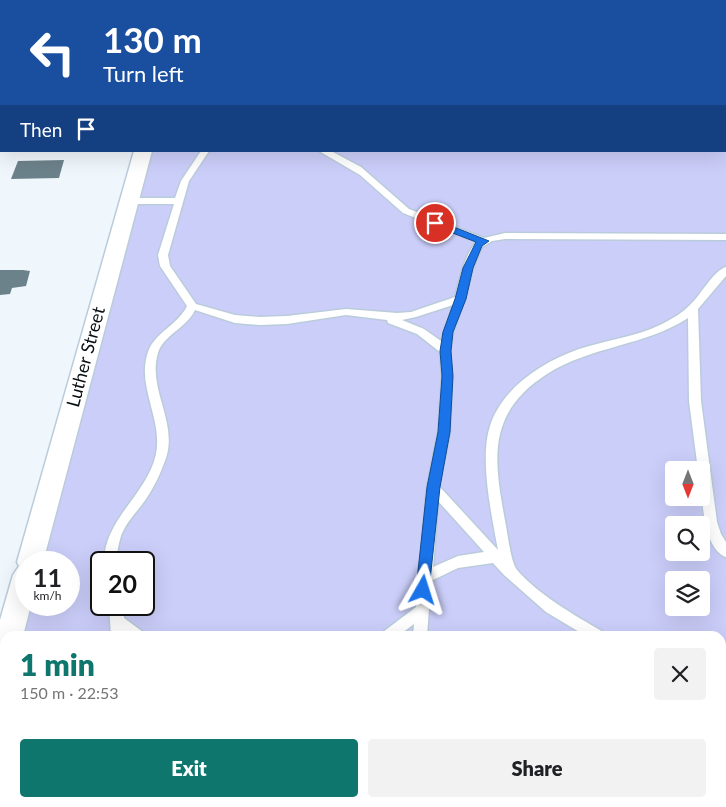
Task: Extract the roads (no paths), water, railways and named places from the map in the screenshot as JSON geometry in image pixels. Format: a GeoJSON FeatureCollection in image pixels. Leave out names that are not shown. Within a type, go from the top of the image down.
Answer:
{"type":"FeatureCollection","features":[{"type":"Feature","properties":{"kind":"street","name":"Luther Street"},"geometry":{"type":"LineString","coordinates":[[33,551],[143,152]]}},
{"type":"Feature","properties":{"kind":"street"},"geometry":{"type":"LineString","coordinates":[[10,631],[15,614]]}},
{"type":"Feature","properties":{"kind":"lane"},"geometry":{"type":"LineString","coordinates":[[204,152],[191,168],[178,201],[164,255],[165,266],[192,306],[235,319],[260,321],[287,320],[346,312],[381,316],[412,315],[460,299]]}},
{"type":"Feature","properties":{"kind":"lane"},"geometry":{"type":"LineString","coordinates":[[325,152],[337,157],[369,178],[395,204],[406,212],[484,241]]}},
{"type":"Feature","properties":{"kind":"lane"},"geometry":{"type":"LineString","coordinates":[[129,201],[178,201]]}},
{"type":"Feature","properties":{"kind":"lane"},"geometry":{"type":"LineString","coordinates":[[420,631],[433,487],[444,432],[447,376],[445,351],[448,332],[460,299],[468,268],[478,244],[505,236],[726,237]]}},
{"type":"Feature","properties":{"kind":"lane"},"geometry":{"type":"LineString","coordinates":[[509,571],[500,526],[492,455],[494,429],[503,409],[532,380],[558,362],[582,352],[653,332],[693,308],[726,270]]}},
{"type":"Feature","properties":{"kind":"lane"},"geometry":{"type":"LineString","coordinates":[[111,551],[112,541],[118,525],[147,488],[164,449],[163,418],[150,365],[153,352],[157,345],[184,322],[192,306]]}},
{"type":"Feature","properties":{"kind":"lane"},"geometry":{"type":"LineString","coordinates":[[693,308],[695,401],[711,522],[715,536],[726,552]]}},
{"type":"Feature","properties":{"kind":"lane"},"geometry":{"type":"LineString","coordinates":[[381,316],[424,332],[445,351]]}},
{"type":"Feature","properties":{"kind":"lane"},"geometry":{"type":"LineString","coordinates":[[433,487],[509,571],[551,608],[590,631]]}},
{"type":"Feature","properties":{"kind":"lane"},"geometry":{"type":"LineString","coordinates":[[424,579],[445,565],[472,558],[496,557]]}},
{"type":"Feature","properties":{"kind":"lane"},"geometry":{"type":"LineString","coordinates":[[395,631],[421,612]]}},
{"type":"Feature","properties":{"kind":"lane"},"geometry":{"type":"LineString","coordinates":[[117,616],[118,631]]}},
{"type":"Feature","properties":{"kind":"lane"},"geometry":{"type":"LineString","coordinates":[[118,622],[131,631]]}}]}
